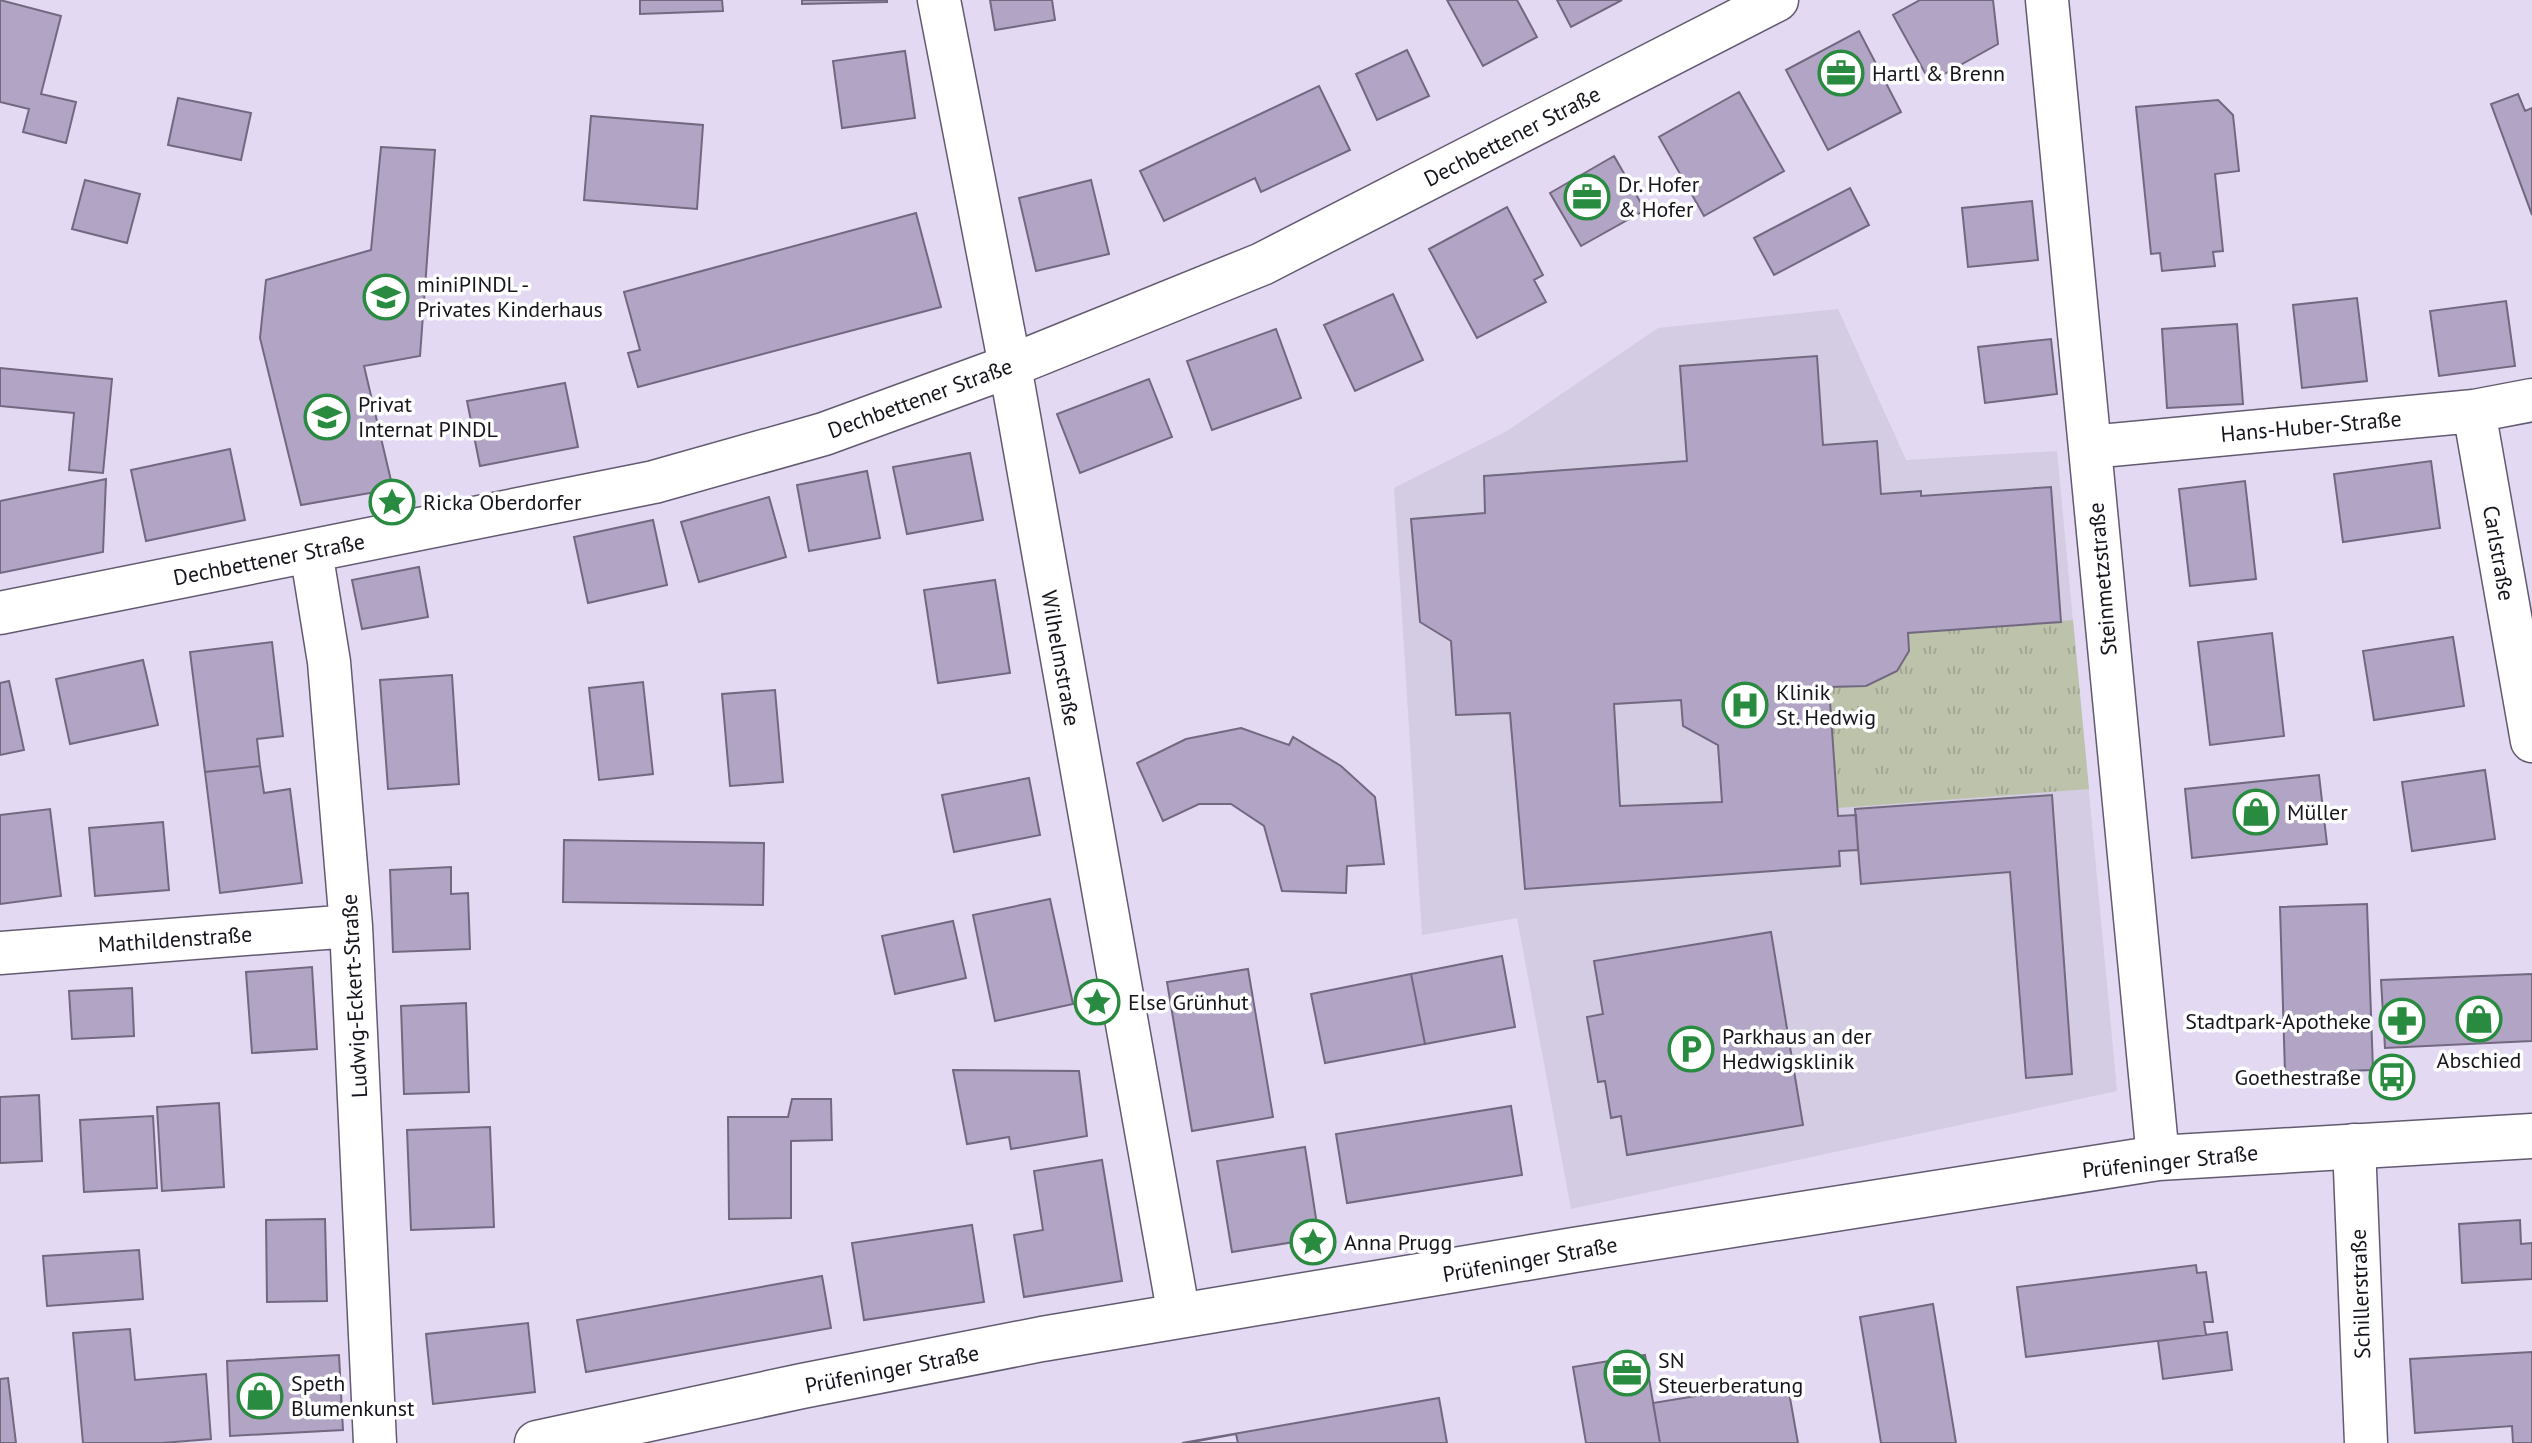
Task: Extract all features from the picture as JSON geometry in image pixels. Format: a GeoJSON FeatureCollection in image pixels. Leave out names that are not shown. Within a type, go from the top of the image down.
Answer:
{"type":"FeatureCollection","features":[{"type":"Feature","properties":{"kind":"street","name":"Wilhelmstraße"},"geometry":{"type":"LineString","coordinates":[[939,0],[1010,366],[1179,1316]]}},
{"type":"Feature","properties":{"kind":"street","name":"Dechbettener Straße"},"geometry":{"type":"LineString","coordinates":[[0,613],[654,482],[824,434],[1010,366],[1262,264],[1777,0]]}},
{"type":"Feature","properties":{"kind":"street","name":"Steinmetzstraße"},"geometry":{"type":"LineString","coordinates":[[2047,0],[2158,1158]]}},
{"type":"Feature","properties":{"kind":"street","name":"Hans-Huber-Straße"},"geometry":{"type":"LineString","coordinates":[[2090,447],[2474,411],[2532,400]]}},
{"type":"Feature","properties":{"kind":"street","name":"Carlstraße"},"geometry":{"type":"LineString","coordinates":[[2474,411],[2532,741]]}},
{"type":"Feature","properties":{"kind":"street","name":"Ludwig-Eckert-Straße"},"geometry":{"type":"LineString","coordinates":[[311,551],[329,662],[351,926],[375,1443]]}},
{"type":"Feature","properties":{"kind":"street","name":"Mathildenstraße"},"geometry":{"type":"LineString","coordinates":[[0,953],[351,926]]}},
{"type":"Feature","properties":{"kind":"street","name":"Prüfeninger Straße"},"geometry":{"type":"LineString","coordinates":[[537,1443],[832,1380],[1179,1316],[2158,1158],[2532,1136]]}},
{"type":"Feature","properties":{"kind":"street","name":"Schillerstraße"},"geometry":{"type":"LineString","coordinates":[[2354,1145],[2366,1443]]}},
{"type":"Feature","properties":{"kind":"shaded area","name":"Klinik St. Hedwig"},"geometry":{"type":"Polygon","coordinates":[[[1838,309],[1906,460],[2057,451],[2117,1091],[1571,1209],[1517,918],[1422,935],[1394,488],[1507,431],[1658,328],[1838,309]]]}},
{"type":"Feature","properties":{"kind":"green space"},"geometry":{"type":"Polygon","coordinates":[[[2073,620],[2089,789],[1838,808],[1829,687],[1872,682],[1895,671],[1907,649],[1908,633],[2073,620]]]}},
{"type":"Feature","properties":{"kind":"building"},"geometry":{"type":"Polygon","coordinates":[[[0,0],[61,16],[41,94],[76,102],[66,143],[23,132],[29,109],[0,102],[0,0]]]}},
{"type":"Feature","properties":{"kind":"building"},"geometry":{"type":"Polygon","coordinates":[[[640,0],[722,0],[723,11],[640,14],[640,0]]]}},
{"type":"Feature","properties":{"kind":"building"},"geometry":{"type":"Polygon","coordinates":[[[802,0],[887,0],[887,2],[802,4],[802,0]]]}},
{"type":"Feature","properties":{"kind":"building"},"geometry":{"type":"Polygon","coordinates":[[[990,0],[1052,0],[1055,20],[995,30],[990,0]]]}},
{"type":"Feature","properties":{"kind":"building"},"geometry":{"type":"Polygon","coordinates":[[[1447,0],[1517,0],[1537,37],[1483,66],[1447,0]]]}},
{"type":"Feature","properties":{"kind":"building"},"geometry":{"type":"Polygon","coordinates":[[[1557,0],[1622,0],[1571,27],[1557,0]]]}},
{"type":"Feature","properties":{"kind":"building"},"geometry":{"type":"Polygon","coordinates":[[[1920,0],[1993,0],[1998,44],[1930,82],[1893,15],[1920,0]]]}},
{"type":"Feature","properties":{"kind":"building"},"geometry":{"type":"Polygon","coordinates":[[[1859,31],[1901,112],[1828,150],[1786,70],[1859,31]]]}},
{"type":"Feature","properties":{"kind":"building"},"geometry":{"type":"Polygon","coordinates":[[[1407,50],[1429,96],[1377,120],[1356,74],[1407,50]]]}},
{"type":"Feature","properties":{"kind":"building"},"geometry":{"type":"Polygon","coordinates":[[[905,51],[915,118],[842,128],[833,61],[905,51]]]}},
{"type":"Feature","properties":{"kind":"building"},"geometry":{"type":"Polygon","coordinates":[[[1319,86],[1350,150],[1261,192],[1255,178],[1164,221],[1140,171],[1319,86]]]}},
{"type":"Feature","properties":{"kind":"building"},"geometry":{"type":"Polygon","coordinates":[[[1739,92],[1784,171],[1704,216],[1659,137],[1739,92]]]}},
{"type":"Feature","properties":{"kind":"building"},"geometry":{"type":"Polygon","coordinates":[[[2518,94],[2525,111],[2532,108],[2532,215],[2491,104],[2518,94]]]}},
{"type":"Feature","properties":{"kind":"building"},"geometry":{"type":"Polygon","coordinates":[[[178,98],[251,113],[241,160],[168,145],[178,98]]]}},
{"type":"Feature","properties":{"kind":"building"},"geometry":{"type":"Polygon","coordinates":[[[2218,100],[2233,115],[2239,171],[2215,174],[2223,251],[2213,252],[2215,266],[2162,271],[2160,253],[2151,254],[2136,107],[2218,100]]]}},
{"type":"Feature","properties":{"kind":"building"},"geometry":{"type":"Polygon","coordinates":[[[591,116],[703,125],[697,209],[584,200],[591,116]]]}},
{"type":"Feature","properties":{"kind":"building"},"geometry":{"type":"Polygon","coordinates":[[[381,147],[435,150],[420,356],[364,366],[393,489],[301,505],[260,338],[266,280],[371,250],[381,147]]]}},
{"type":"Feature","properties":{"kind":"building"},"geometry":{"type":"Polygon","coordinates":[[[1614,156],[1645,210],[1581,246],[1550,193],[1614,156]]]}},
{"type":"Feature","properties":{"kind":"building"},"geometry":{"type":"Polygon","coordinates":[[[85,180],[140,194],[127,243],[72,229],[85,180]]]}},
{"type":"Feature","properties":{"kind":"building"},"geometry":{"type":"Polygon","coordinates":[[[1091,180],[1109,254],[1036,271],[1019,198],[1091,180]]]}},
{"type":"Feature","properties":{"kind":"building"},"geometry":{"type":"Polygon","coordinates":[[[1850,188],[1869,225],[1774,275],[1754,238],[1850,188]]]}},
{"type":"Feature","properties":{"kind":"building"},"geometry":{"type":"Polygon","coordinates":[[[2032,201],[2038,260],[1968,267],[1962,208],[2032,201]]]}},
{"type":"Feature","properties":{"kind":"building"},"geometry":{"type":"Polygon","coordinates":[[[1507,207],[1543,275],[1534,280],[1546,302],[1477,338],[1429,249],[1507,207]]]}},
{"type":"Feature","properties":{"kind":"building"},"geometry":{"type":"Polygon","coordinates":[[[916,213],[941,307],[638,387],[628,353],[640,350],[624,292],[916,213]]]}},
{"type":"Feature","properties":{"kind":"building"},"geometry":{"type":"Polygon","coordinates":[[[1393,294],[1423,360],[1355,391],[1324,325],[1393,294]]]}},
{"type":"Feature","properties":{"kind":"building"},"geometry":{"type":"Polygon","coordinates":[[[2357,298],[2367,381],[2302,388],[2293,305],[2357,298]]]}},
{"type":"Feature","properties":{"kind":"building"},"geometry":{"type":"Polygon","coordinates":[[[2506,301],[2515,366],[2439,376],[2430,311],[2506,301]]]}},
{"type":"Feature","properties":{"kind":"building"},"geometry":{"type":"Polygon","coordinates":[[[2237,324],[2243,404],[2167,408],[2162,329],[2237,324]]]}},
{"type":"Feature","properties":{"kind":"building"},"geometry":{"type":"Polygon","coordinates":[[[1276,329],[1301,398],[1212,430],[1187,361],[1276,329]]]}},
{"type":"Feature","properties":{"kind":"building"},"geometry":{"type":"Polygon","coordinates":[[[2051,339],[2057,394],[1985,403],[1978,347],[2051,339]]]}},
{"type":"Feature","properties":{"kind":"building"},"geometry":{"type":"Polygon","coordinates":[[[1817,356],[1823,445],[1877,441],[1881,494],[1921,491],[1921,496],[2051,487],[2061,622],[1908,633],[1909,651],[1897,671],[1866,686],[1829,687],[1838,816],[1856,815],[1858,850],[1839,851],[1840,866],[1525,889],[1510,713],[1456,715],[1451,641],[1420,622],[1411,519],[1485,513],[1484,476],[1687,461],[1680,366],[1817,356]],[[1681,700],[1614,704],[1620,806],[1722,802],[1718,745],[1683,726],[1681,700]]]}},
{"type":"Feature","properties":{"kind":"building"},"geometry":{"type":"Polygon","coordinates":[[[0,368],[112,379],[103,473],[69,470],[74,413],[0,406],[0,368]]]}},
{"type":"Feature","properties":{"kind":"building"},"geometry":{"type":"Polygon","coordinates":[[[1149,379],[1172,437],[1080,473],[1057,414],[1149,379]]]}},
{"type":"Feature","properties":{"kind":"building"},"geometry":{"type":"Polygon","coordinates":[[[565,383],[578,447],[480,466],[467,401],[565,383]]]}},
{"type":"Feature","properties":{"kind":"building"},"geometry":{"type":"Polygon","coordinates":[[[230,449],[245,520],[146,541],[131,470],[230,449]]]}},
{"type":"Feature","properties":{"kind":"building"},"geometry":{"type":"Polygon","coordinates":[[[970,453],[983,520],[907,534],[893,467],[970,453]]]}},
{"type":"Feature","properties":{"kind":"building"},"geometry":{"type":"Polygon","coordinates":[[[2431,461],[2440,528],[2343,542],[2334,474],[2431,461]]]}},
{"type":"Feature","properties":{"kind":"building"},"geometry":{"type":"Polygon","coordinates":[[[867,471],[880,538],[809,551],[797,485],[867,471]]]}},
{"type":"Feature","properties":{"kind":"building"},"geometry":{"type":"Polygon","coordinates":[[[106,479],[103,552],[0,573],[0,501],[106,479]]]}},
{"type":"Feature","properties":{"kind":"building"},"geometry":{"type":"Polygon","coordinates":[[[2245,481],[2256,579],[2190,586],[2179,489],[2245,481]]]}},
{"type":"Feature","properties":{"kind":"building"},"geometry":{"type":"Polygon","coordinates":[[[769,497],[786,557],[699,582],[681,522],[769,497]]]}},
{"type":"Feature","properties":{"kind":"building"},"geometry":{"type":"Polygon","coordinates":[[[653,520],[667,585],[588,603],[574,537],[653,520]]]}},
{"type":"Feature","properties":{"kind":"building"},"geometry":{"type":"Polygon","coordinates":[[[419,567],[428,617],[362,629],[352,580],[419,567]]]}},
{"type":"Feature","properties":{"kind":"building"},"geometry":{"type":"Polygon","coordinates":[[[995,580],[1010,673],[938,683],[924,590],[995,580]]]}},
{"type":"Feature","properties":{"kind":"building"},"geometry":{"type":"Polygon","coordinates":[[[2272,633],[2284,736],[2210,745],[2198,642],[2272,633]]]}},
{"type":"Feature","properties":{"kind":"building"},"geometry":{"type":"Polygon","coordinates":[[[2453,637],[2464,706],[2374,720],[2363,651],[2453,637]]]}},
{"type":"Feature","properties":{"kind":"building"},"geometry":{"type":"Polygon","coordinates":[[[272,642],[283,736],[257,739],[260,766],[205,772],[190,652],[272,642]]]}},
{"type":"Feature","properties":{"kind":"building"},"geometry":{"type":"Polygon","coordinates":[[[143,660],[158,725],[70,744],[56,679],[143,660]]]}},
{"type":"Feature","properties":{"kind":"building"},"geometry":{"type":"Polygon","coordinates":[[[452,675],[459,784],[388,789],[380,680],[452,675]]]}},
{"type":"Feature","properties":{"kind":"building"},"geometry":{"type":"Polygon","coordinates":[[[9,681],[24,750],[0,755],[0,683],[9,681]]]}},
{"type":"Feature","properties":{"kind":"building"},"geometry":{"type":"Polygon","coordinates":[[[643,682],[653,774],[599,780],[589,688],[643,682]]]}},
{"type":"Feature","properties":{"kind":"building"},"geometry":{"type":"Polygon","coordinates":[[[775,690],[783,782],[730,786],[722,694],[775,690]]]}},
{"type":"Feature","properties":{"kind":"building"},"geometry":{"type":"Polygon","coordinates":[[[1241,728],[1289,745],[1293,737],[1341,766],[1375,797],[1384,864],[1347,866],[1346,893],[1282,891],[1264,826],[1231,804],[1199,804],[1163,821],[1137,763],[1186,739],[1241,728]]]}},
{"type":"Feature","properties":{"kind":"building"},"geometry":{"type":"Polygon","coordinates":[[[260,766],[264,793],[290,789],[302,883],[220,893],[205,772],[260,766]]]}},
{"type":"Feature","properties":{"kind":"building"},"geometry":{"type":"Polygon","coordinates":[[[2485,770],[2495,839],[2412,851],[2402,782],[2485,770]]]}},
{"type":"Feature","properties":{"kind":"building"},"geometry":{"type":"Polygon","coordinates":[[[2319,775],[2327,844],[2192,858],[2185,789],[2319,775]]]}},
{"type":"Feature","properties":{"kind":"building"},"geometry":{"type":"Polygon","coordinates":[[[1029,778],[1040,835],[954,852],[942,795],[1029,778]]]}},
{"type":"Feature","properties":{"kind":"building"},"geometry":{"type":"Polygon","coordinates":[[[2052,795],[2072,1074],[2026,1078],[2010,872],[1861,884],[1855,809],[2052,795]]]}},
{"type":"Feature","properties":{"kind":"building"},"geometry":{"type":"Polygon","coordinates":[[[50,809],[61,896],[0,904],[0,815],[50,809]]]}},
{"type":"Feature","properties":{"kind":"building"},"geometry":{"type":"Polygon","coordinates":[[[163,822],[169,890],[95,896],[89,828],[163,822]]]}},
{"type":"Feature","properties":{"kind":"building"},"geometry":{"type":"Polygon","coordinates":[[[564,840],[764,843],[763,905],[563,902],[564,840]]]}},
{"type":"Feature","properties":{"kind":"building"},"geometry":{"type":"Polygon","coordinates":[[[451,867],[451,894],[468,893],[470,949],[393,952],[390,870],[451,867]]]}},
{"type":"Feature","properties":{"kind":"building"},"geometry":{"type":"Polygon","coordinates":[[[1050,899],[1073,1004],[995,1021],[973,915],[1050,899]]]}},
{"type":"Feature","properties":{"kind":"building"},"geometry":{"type":"Polygon","coordinates":[[[2367,904],[2373,1070],[2285,1073],[2280,907],[2367,904]]]}},
{"type":"Feature","properties":{"kind":"building"},"geometry":{"type":"Polygon","coordinates":[[[953,921],[966,978],[895,994],[882,936],[953,921]]]}},
{"type":"Feature","properties":{"kind":"building","name":"Parkhaus an der Hedwigsklinik"},"geometry":{"type":"Polygon","coordinates":[[[1771,932],[1803,1125],[1627,1155],[1621,1116],[1611,1118],[1605,1081],[1598,1082],[1587,1017],[1603,1014],[1594,961],[1771,932]]]}},
{"type":"Feature","properties":{"kind":"building"},"geometry":{"type":"Polygon","coordinates":[[[1502,956],[1515,1027],[1425,1044],[1411,974],[1502,956]]]}},
{"type":"Feature","properties":{"kind":"building"},"geometry":{"type":"Polygon","coordinates":[[[312,967],[317,1049],[252,1053],[246,972],[312,967]]]}},
{"type":"Feature","properties":{"kind":"building"},"geometry":{"type":"Polygon","coordinates":[[[1248,969],[1273,1117],[1192,1131],[1167,982],[1248,969]]]}},
{"type":"Feature","properties":{"kind":"building"},"geometry":{"type":"Polygon","coordinates":[[[1411,974],[1425,1044],[1325,1063],[1311,994],[1411,974]]]}},
{"type":"Feature","properties":{"kind":"building"},"geometry":{"type":"Polygon","coordinates":[[[2532,974],[2532,1041],[2385,1048],[2381,980],[2532,974]]]}},
{"type":"Feature","properties":{"kind":"building"},"geometry":{"type":"Polygon","coordinates":[[[132,988],[134,1036],[72,1039],[69,991],[132,988]]]}},
{"type":"Feature","properties":{"kind":"building"},"geometry":{"type":"Polygon","coordinates":[[[466,1003],[469,1092],[404,1094],[401,1006],[466,1003]]]}},
{"type":"Feature","properties":{"kind":"building"},"geometry":{"type":"Polygon","coordinates":[[[953,1070],[1079,1071],[1087,1136],[1011,1149],[1009,1137],[967,1144],[953,1070]]]}},
{"type":"Feature","properties":{"kind":"building"},"geometry":{"type":"Polygon","coordinates":[[[39,1095],[42,1161],[0,1163],[0,1097],[39,1095]]]}},
{"type":"Feature","properties":{"kind":"building"},"geometry":{"type":"Polygon","coordinates":[[[792,1099],[831,1099],[832,1140],[791,1141],[791,1218],[729,1219],[728,1117],[788,1117],[792,1099]]]}},
{"type":"Feature","properties":{"kind":"building"},"geometry":{"type":"Polygon","coordinates":[[[219,1103],[224,1187],[162,1191],[157,1107],[219,1103]]]}},
{"type":"Feature","properties":{"kind":"building"},"geometry":{"type":"Polygon","coordinates":[[[1511,1106],[1522,1175],[1347,1203],[1336,1134],[1511,1106]]]}},
{"type":"Feature","properties":{"kind":"building"},"geometry":{"type":"Polygon","coordinates":[[[153,1116],[157,1188],[84,1192],[80,1120],[153,1116]]]}},
{"type":"Feature","properties":{"kind":"building"},"geometry":{"type":"Polygon","coordinates":[[[490,1127],[494,1227],[411,1230],[407,1130],[490,1127]]]}},
{"type":"Feature","properties":{"kind":"building"},"geometry":{"type":"Polygon","coordinates":[[[1305,1147],[1319,1238],[1232,1252],[1217,1161],[1305,1147]]]}},
{"type":"Feature","properties":{"kind":"building"},"geometry":{"type":"Polygon","coordinates":[[[1102,1160],[1122,1281],[1024,1297],[1014,1235],[1043,1230],[1034,1171],[1102,1160]]]}},
{"type":"Feature","properties":{"kind":"building"},"geometry":{"type":"Polygon","coordinates":[[[325,1219],[327,1301],[267,1302],[266,1220],[325,1219]]]}},
{"type":"Feature","properties":{"kind":"building"},"geometry":{"type":"Polygon","coordinates":[[[2520,1220],[2521,1244],[2532,1243],[2532,1279],[2462,1283],[2459,1224],[2520,1220]]]}},
{"type":"Feature","properties":{"kind":"building"},"geometry":{"type":"Polygon","coordinates":[[[972,1225],[984,1302],[864,1320],[852,1243],[972,1225]]]}},
{"type":"Feature","properties":{"kind":"building"},"geometry":{"type":"Polygon","coordinates":[[[139,1250],[143,1299],[47,1306],[43,1256],[139,1250]]]}},
{"type":"Feature","properties":{"kind":"building"},"geometry":{"type":"Polygon","coordinates":[[[2196,1265],[2197,1273],[2206,1272],[2213,1322],[2204,1322],[2206,1335],[2026,1357],[2017,1287],[2196,1265]]]}},
{"type":"Feature","properties":{"kind":"building"},"geometry":{"type":"Polygon","coordinates":[[[822,1276],[831,1328],[586,1372],[577,1320],[822,1276]]]}},
{"type":"Feature","properties":{"kind":"building"},"geometry":{"type":"Polygon","coordinates":[[[1933,1304],[1956,1443],[1881,1443],[1860,1317],[1933,1304]]]}},
{"type":"Feature","properties":{"kind":"building"},"geometry":{"type":"Polygon","coordinates":[[[528,1323],[535,1392],[433,1404],[426,1334],[528,1323]]]}},
{"type":"Feature","properties":{"kind":"building"},"geometry":{"type":"Polygon","coordinates":[[[130,1329],[135,1380],[206,1374],[211,1439],[162,1443],[83,1443],[73,1333],[130,1329]]]}},
{"type":"Feature","properties":{"kind":"building"},"geometry":{"type":"Polygon","coordinates":[[[2227,1332],[2232,1370],[2163,1379],[2158,1341],[2227,1332]]]}},
{"type":"Feature","properties":{"kind":"building"},"geometry":{"type":"Polygon","coordinates":[[[2532,1352],[2532,1443],[2513,1443],[2512,1426],[2415,1433],[2410,1359],[2532,1352]]]}},
{"type":"Feature","properties":{"kind":"building"},"geometry":{"type":"Polygon","coordinates":[[[339,1355],[343,1430],[230,1436],[227,1361],[339,1355]]]}},
{"type":"Feature","properties":{"kind":"building"},"geometry":{"type":"Polygon","coordinates":[[[1645,1355],[1660,1443],[1586,1443],[1573,1367],[1645,1355]]]}},
{"type":"Feature","properties":{"kind":"building"},"geometry":{"type":"Polygon","coordinates":[[[8,1378],[16,1443],[0,1443],[0,1379],[8,1378]]]}},
{"type":"Feature","properties":{"kind":"building"},"geometry":{"type":"Polygon","coordinates":[[[1787,1381],[1798,1443],[1660,1443],[1653,1403],[1787,1381]]]}},
{"type":"Feature","properties":{"kind":"building"},"geometry":{"type":"Polygon","coordinates":[[[1439,1398],[1447,1443],[1182,1443],[1439,1398]]]}},
{"type":"Feature","properties":{"kind":"building"},"geometry":{"type":"Polygon","coordinates":[[[1236,1434],[1238,1443],[1187,1443],[1236,1434]]]}},
{"type":"Feature","properties":{"kind":"place","name":"Hartl & Brenn"},"geometry":{"type":"Point","coordinates":[1841,73]}},
{"type":"Feature","properties":{"kind":"place","name":"Dr. Hofer & Hofer"},"geometry":{"type":"Point","coordinates":[1587,197]}},
{"type":"Feature","properties":{"kind":"place","name":"miniPINDL - Privates Kinderhaus"},"geometry":{"type":"Point","coordinates":[386,297]}},
{"type":"Feature","properties":{"kind":"place","name":"Privat Internat PINDL"},"geometry":{"type":"Point","coordinates":[327,417]}},
{"type":"Feature","properties":{"kind":"place","name":"Ricka Oberdorfer"},"geometry":{"type":"Point","coordinates":[392,502]}},
{"type":"Feature","properties":{"kind":"place","name":"Klinik St. Hedwig"},"geometry":{"type":"Point","coordinates":[1745,705]}},
{"type":"Feature","properties":{"kind":"place","name":"Müller"},"geometry":{"type":"Point","coordinates":[2256,812]}},
{"type":"Feature","properties":{"kind":"place","name":"Else Grünhut"},"geometry":{"type":"Point","coordinates":[1097,1002]}},
{"type":"Feature","properties":{"kind":"place","name":"Abschied"},"geometry":{"type":"Point","coordinates":[2479,1019]}},
{"type":"Feature","properties":{"kind":"place","name":"Stadtpark-Apotheke"},"geometry":{"type":"Point","coordinates":[2402,1021]}},
{"type":"Feature","properties":{"kind":"place","name":"Parkhaus an der Hedwigsklinik"},"geometry":{"type":"Point","coordinates":[1691,1049]}},
{"type":"Feature","properties":{"kind":"place","name":"Goethestraße"},"geometry":{"type":"Point","coordinates":[2392,1077]}},
{"type":"Feature","properties":{"kind":"place","name":"Anna Prugg"},"geometry":{"type":"Point","coordinates":[1313,1242]}},
{"type":"Feature","properties":{"kind":"place","name":"SN Steuerberatung"},"geometry":{"type":"Point","coordinates":[1627,1373]}},
{"type":"Feature","properties":{"kind":"place","name":"Speth Blumenkunst"},"geometry":{"type":"Point","coordinates":[260,1396]}}]}
